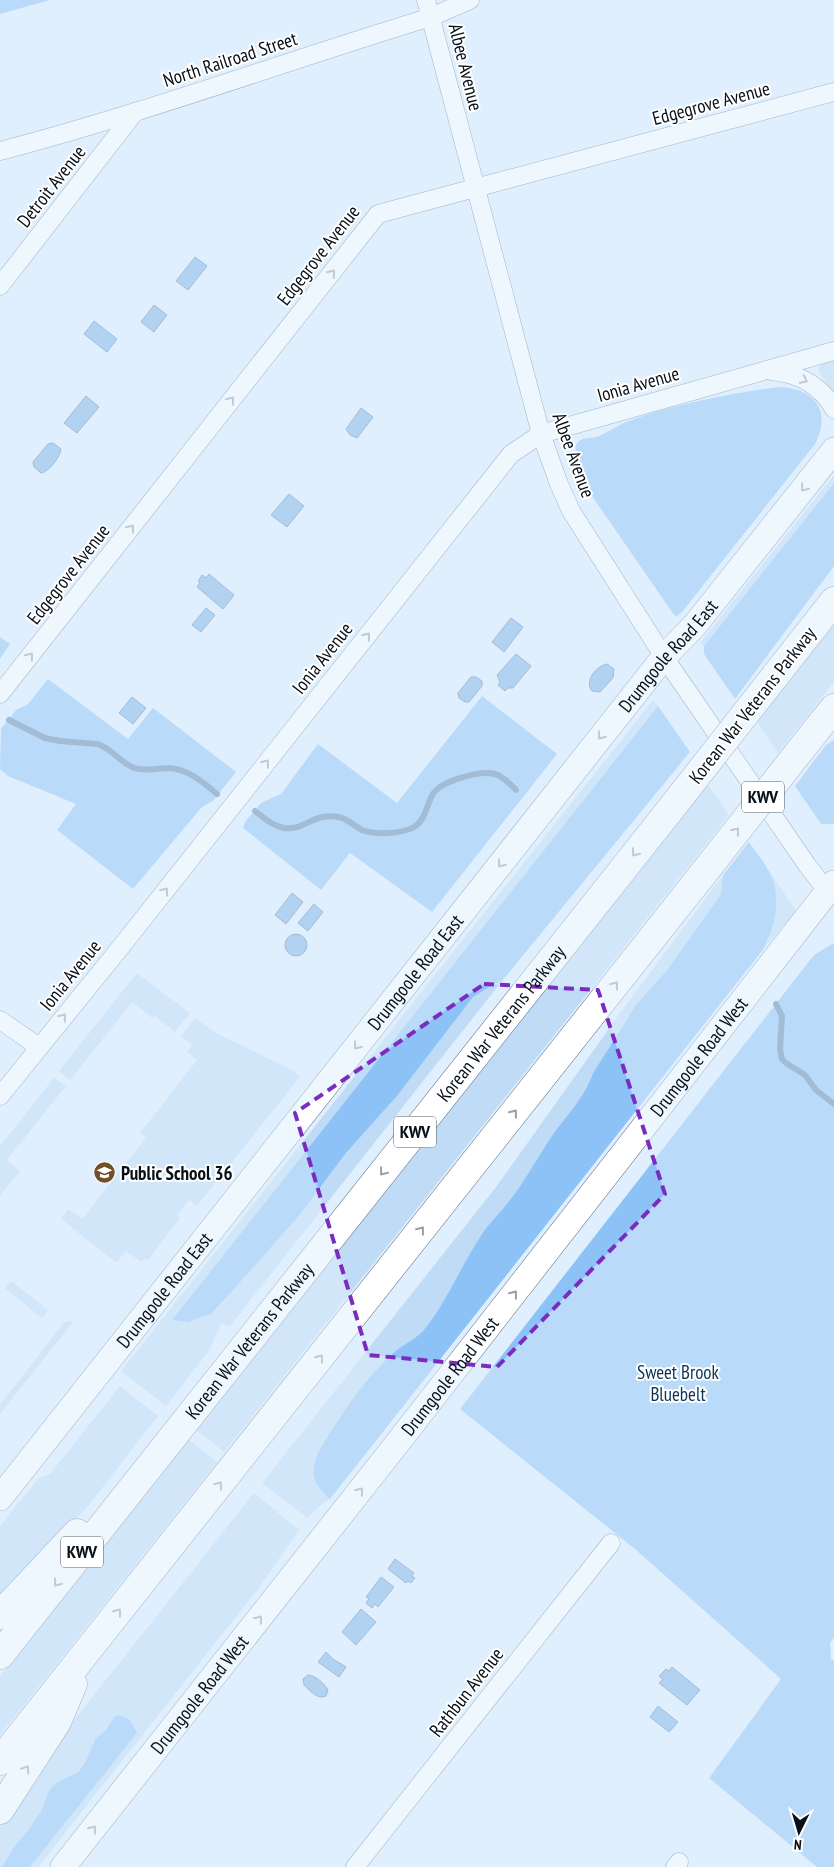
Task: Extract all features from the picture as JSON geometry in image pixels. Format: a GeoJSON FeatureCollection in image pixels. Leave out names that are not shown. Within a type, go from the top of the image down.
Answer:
{"type":"FeatureCollection","features":[{"type":"Feature","properties":{"kind":"highway","name":"Korean War Veterans Parkway"},"geometry":{"type":"LineString","coordinates":[[0,1655],[834,601]]}},
{"type":"Feature","properties":{"kind":"highway","name":"KWV"},"geometry":{"type":"LineString","coordinates":[[0,1761],[827,716]]}},
{"type":"Feature","properties":{"kind":"highway"},"geometry":{"type":"LineString","coordinates":[[0,1615],[60,1550],[164,1448]]}},
{"type":"Feature","properties":{"kind":"highway"},"geometry":{"type":"LineString","coordinates":[[0,1810],[57,1722],[87,1650]]}},
{"type":"Feature","properties":{"kind":"main road","name":"Drumgoole Road East"},"geometry":{"type":"LineString","coordinates":[[0,1498],[664,657],[695,625],[834,450]]}},
{"type":"Feature","properties":{"kind":"main road","name":"Drumgoole Road West"},"geometry":{"type":"LineString","coordinates":[[63,1867],[832,887]]}},
{"type":"Feature","properties":{"kind":"street","name":"Albee Avenue"},"geometry":{"type":"LineString","coordinates":[[426,0],[542,434],[559,484],[571,511],[664,657],[807,865],[832,887]]}},
{"type":"Feature","properties":{"kind":"street","name":"North Railroad Street"},"geometry":{"type":"LineString","coordinates":[[0,151],[135,112],[431,17],[470,0]]}},
{"type":"Feature","properties":{"kind":"street","name":"Edgegrove Avenue"},"geometry":{"type":"LineString","coordinates":[[0,694],[378,214],[834,92]]}},
{"type":"Feature","properties":{"kind":"street","name":"Detroit Avenue"},"geometry":{"type":"LineString","coordinates":[[0,286],[135,112]]}},
{"type":"Feature","properties":{"kind":"street","name":"Ionia Avenue"},"geometry":{"type":"LineString","coordinates":[[0,1096],[511,454],[542,434],[834,351]]}},
{"type":"Feature","properties":{"kind":"street","name":"Ionia Avenue"},"geometry":{"type":"LineString","coordinates":[[762,371],[786,372],[800,378],[825,395],[834,409]]}},
{"type":"Feature","properties":{"kind":"street"},"geometry":{"type":"LineString","coordinates":[[0,1020],[39,1047]]}},
{"type":"Feature","properties":{"kind":"street","name":"Rathbun Avenue"},"geometry":{"type":"LineString","coordinates":[[355,1867],[611,1544]]}},
{"type":"Feature","properties":{"kind":"highlighted area"},"geometry":{"type":"Polygon","coordinates":[[[484,984],[598,990],[665,1194],[497,1367],[368,1355],[295,1113],[484,984]]]}},
{"type":"Feature","properties":{"kind":"shaded area"},"geometry":{"type":"Polygon","coordinates":[[[195,257],[207,266],[188,290],[176,281],[195,257]]]}},
{"type":"Feature","properties":{"kind":"shaded area"},"geometry":{"type":"Polygon","coordinates":[[[154,305],[167,315],[154,332],[141,322],[154,305]]]}},
{"type":"Feature","properties":{"kind":"shaded area"},"geometry":{"type":"Polygon","coordinates":[[[94,321],[117,339],[107,352],[84,334],[94,321]]]}},
{"type":"Feature","properties":{"kind":"shaded area"},"geometry":{"type":"Polygon","coordinates":[[[834,358],[834,393],[818,371],[821,363],[834,358]]]}},
{"type":"Feature","properties":{"kind":"shaded area"},"geometry":{"type":"Polygon","coordinates":[[[86,396],[99,407],[77,433],[64,423],[86,396]]]}},
{"type":"Feature","properties":{"kind":"shaded area"},"geometry":{"type":"Polygon","coordinates":[[[361,408],[373,417],[357,438],[350,435],[346,429],[361,408]]]}},
{"type":"Feature","properties":{"kind":"shaded area"},"geometry":{"type":"Polygon","coordinates":[[[53,443],[61,449],[57,460],[51,467],[41,473],[34,467],[33,462],[48,444],[53,443]]]}},
{"type":"Feature","properties":{"kind":"shaded area"},"geometry":{"type":"Polygon","coordinates":[[[834,475],[834,483],[704,646],[700,643],[834,475]]]}},
{"type":"Feature","properties":{"kind":"shaded area"},"geometry":{"type":"Polygon","coordinates":[[[289,494],[304,506],[287,527],[271,515],[289,494]]]}},
{"type":"Feature","properties":{"kind":"shaded area"},"geometry":{"type":"Polygon","coordinates":[[[209,574],[234,595],[223,609],[197,587],[202,575],[206,578],[209,574]]]}},
{"type":"Feature","properties":{"kind":"shaded area"},"geometry":{"type":"Polygon","coordinates":[[[206,608],[215,615],[201,632],[192,625],[206,608]]]}},
{"type":"Feature","properties":{"kind":"shaded area"},"geometry":{"type":"Polygon","coordinates":[[[511,618],[523,627],[504,652],[492,642],[511,618]]]}},
{"type":"Feature","properties":{"kind":"shaded area"},"geometry":{"type":"Polygon","coordinates":[[[834,620],[834,682],[778,753],[755,719],[834,620]]]}},
{"type":"Feature","properties":{"kind":"shaded area"},"geometry":{"type":"Polygon","coordinates":[[[516,654],[531,666],[513,688],[508,688],[505,691],[498,685],[500,682],[497,675],[516,654]]]}},
{"type":"Feature","properties":{"kind":"shaded area"},"geometry":{"type":"Polygon","coordinates":[[[607,664],[614,669],[613,678],[600,692],[592,691],[589,683],[592,674],[607,664]]]}},
{"type":"Feature","properties":{"kind":"shaded area"},"geometry":{"type":"Polygon","coordinates":[[[471,677],[476,677],[482,681],[482,686],[469,702],[465,702],[459,698],[458,693],[471,677]]]}},
{"type":"Feature","properties":{"kind":"shaded area"},"geometry":{"type":"Polygon","coordinates":[[[132,697],[146,708],[133,724],[119,713],[132,697]]]}},
{"type":"Feature","properties":{"kind":"shaded area"},"geometry":{"type":"Polygon","coordinates":[[[653,700],[658,706],[172,1320],[188,1322],[211,1314],[298,1217],[346,1153],[397,1096],[473,996],[502,981],[230,1326],[221,1324],[209,1351],[166,1406],[121,1371],[653,700]]]}},
{"type":"Feature","properties":{"kind":"shaded area"},"geometry":{"type":"Polygon","coordinates":[[[707,783],[729,815],[224,1452],[195,1429],[707,783]]]}},
{"type":"Feature","properties":{"kind":"shaded area"},"geometry":{"type":"Polygon","coordinates":[[[768,869],[796,911],[762,951],[769,939],[773,881],[768,869]]]}},
{"type":"Feature","properties":{"kind":"shaded area"},"geometry":{"type":"Polygon","coordinates":[[[723,875],[721,894],[668,969],[636,1005],[593,1073],[582,1096],[556,1130],[513,1196],[482,1234],[432,1320],[423,1331],[394,1352],[381,1365],[357,1393],[336,1423],[319,1450],[313,1473],[316,1483],[330,1499],[307,1518],[262,1483],[496,1187],[623,1009],[723,875]]]}},
{"type":"Feature","properties":{"kind":"shaded area"},"geometry":{"type":"Polygon","coordinates":[[[292,893],[303,902],[286,924],[275,915],[292,893]]]}},
{"type":"Feature","properties":{"kind":"shaded area"},"geometry":{"type":"Polygon","coordinates":[[[314,904],[323,912],[308,931],[298,923],[314,904]]]}},
{"type":"Feature","properties":{"kind":"shaded area"},"geometry":{"type":"Polygon","coordinates":[[[296,934],[304,937],[307,945],[304,953],[296,956],[288,953],[285,945],[288,937],[296,934]]]}},
{"type":"Feature","properties":{"kind":"shaded area"},"geometry":{"type":"Polygon","coordinates":[[[137,973],[190,1013],[175,1032],[154,1015],[152,1018],[132,1002],[70,1080],[59,1071],[137,973]]]}},
{"type":"Feature","properties":{"kind":"shaded area"},"geometry":{"type":"Polygon","coordinates":[[[195,1018],[214,1032],[292,1070],[300,1077],[197,1206],[189,1200],[177,1215],[180,1218],[149,1259],[140,1261],[126,1251],[116,1263],[61,1219],[68,1209],[82,1219],[146,1138],[140,1133],[197,1060],[187,1052],[192,1045],[181,1036],[195,1018]]]}},
{"type":"Feature","properties":{"kind":"shaded area"},"geometry":{"type":"Polygon","coordinates":[[[54,1078],[66,1086],[7,1160],[20,1171],[0,1196],[0,1146],[54,1078]]]}},
{"type":"Feature","properties":{"kind":"shaded area"},"geometry":{"type":"Polygon","coordinates":[[[11,1281],[48,1310],[42,1318],[5,1288],[11,1281]]]}},
{"type":"Feature","properties":{"kind":"shaded area"},"geometry":{"type":"Polygon","coordinates":[[[67,1321],[73,1322],[0,1414],[0,1405],[67,1321]]]}},
{"type":"Feature","properties":{"kind":"shaded area"},"geometry":{"type":"Polygon","coordinates":[[[120,1386],[158,1416],[88,1506],[0,1600],[0,1526],[39,1478],[50,1474],[120,1386]]]}},
{"type":"Feature","properties":{"kind":"shaded area"},"geometry":{"type":"Polygon","coordinates":[[[188,1439],[217,1462],[0,1735],[0,1676],[188,1439]]]}},
{"type":"Feature","properties":{"kind":"shaded area"},"geometry":{"type":"Polygon","coordinates":[[[254,1493],[299,1530],[258,1589],[38,1867],[30,1867],[72,1815],[114,1717],[106,1730],[96,1738],[85,1762],[77,1772],[56,1783],[50,1789],[41,1811],[14,1847],[2,1867],[0,1867],[0,1819],[36,1768],[254,1493]]]}},
{"type":"Feature","properties":{"kind":"shaded area"},"geometry":{"type":"Polygon","coordinates":[[[395,1559],[414,1573],[412,1576],[415,1578],[411,1583],[408,1581],[406,1583],[388,1569],[395,1559]]]}},
{"type":"Feature","properties":{"kind":"shaded area"},"geometry":{"type":"Polygon","coordinates":[[[381,1577],[394,1587],[378,1607],[375,1604],[372,1608],[366,1603],[369,1599],[366,1597],[381,1577]]]}},
{"type":"Feature","properties":{"kind":"shaded area"},"geometry":{"type":"Polygon","coordinates":[[[361,1609],[376,1622],[356,1645],[342,1632],[361,1609]]]}},
{"type":"Feature","properties":{"kind":"shaded area"},"geometry":{"type":"Polygon","coordinates":[[[326,1652],[346,1667],[339,1677],[318,1662],[326,1652]]]}},
{"type":"Feature","properties":{"kind":"shaded area"},"geometry":{"type":"Polygon","coordinates":[[[672,1667],[700,1690],[687,1705],[659,1683],[663,1679],[659,1676],[666,1669],[669,1671],[672,1667]]]}},
{"type":"Feature","properties":{"kind":"shaded area"},"geometry":{"type":"Polygon","coordinates":[[[308,1675],[317,1678],[325,1685],[328,1690],[326,1696],[317,1696],[304,1685],[303,1679],[308,1675]]]}},
{"type":"Feature","properties":{"kind":"shaded area"},"geometry":{"type":"Polygon","coordinates":[[[658,1706],[678,1722],[669,1732],[650,1717],[658,1706]]]}},
{"type":"Feature","properties":{"kind":"green space"},"geometry":{"type":"Polygon","coordinates":[[[0,0],[50,0],[0,14],[0,0]]]}},
{"type":"Feature","properties":{"kind":"green space"},"geometry":{"type":"Polygon","coordinates":[[[779,387],[792,388],[802,392],[817,403],[822,421],[815,444],[682,612],[677,616],[674,615],[583,483],[575,459],[576,445],[581,440],[599,436],[626,422],[663,410],[721,396],[779,387]]]}},
{"type":"Feature","properties":{"kind":"green space"},"geometry":{"type":"Polygon","coordinates":[[[834,483],[834,566],[735,699],[704,654],[704,646],[834,483]]]}},
{"type":"Feature","properties":{"kind":"green space"},"geometry":{"type":"Polygon","coordinates":[[[0,637],[10,644],[0,659],[0,637]]]}},
{"type":"Feature","properties":{"kind":"green space"},"geometry":{"type":"Polygon","coordinates":[[[48,679],[128,739],[153,708],[236,772],[213,801],[202,807],[133,889],[57,830],[76,804],[8,776],[0,769],[1,729],[16,710],[28,704],[48,679]]]}},
{"type":"Feature","properties":{"kind":"green space"},"geometry":{"type":"Polygon","coordinates":[[[482,696],[557,754],[432,912],[350,853],[321,890],[243,828],[245,822],[261,803],[281,794],[318,744],[397,803],[482,696]]]}},
{"type":"Feature","properties":{"kind":"green space"},"geometry":{"type":"Polygon","coordinates":[[[658,706],[690,752],[502,981],[473,997],[397,1096],[346,1153],[298,1217],[234,1289],[211,1314],[188,1322],[172,1320],[658,706]]]}},
{"type":"Feature","properties":{"kind":"green space"},"geometry":{"type":"Polygon","coordinates":[[[834,740],[834,824],[821,824],[795,786],[826,745],[834,740]]]}},
{"type":"Feature","properties":{"kind":"green space"},"geometry":{"type":"Polygon","coordinates":[[[749,842],[767,868],[775,888],[776,910],[774,921],[762,951],[330,1499],[316,1483],[313,1473],[315,1460],[322,1445],[365,1383],[394,1352],[415,1338],[432,1320],[482,1234],[513,1196],[556,1130],[582,1096],[593,1073],[636,1005],[668,969],[721,894],[723,875],[749,842]]]}},
{"type":"Feature","properties":{"kind":"green space","name":"Sweet Brook Bluebelt"},"geometry":{"type":"Polygon","coordinates":[[[834,943],[834,1637],[830,1643],[831,1659],[834,1661],[834,1867],[817,1867],[709,1778],[781,1679],[635,1549],[460,1409],[814,955],[834,943]]]}},
{"type":"Feature","properties":{"kind":"green space"},"geometry":{"type":"Polygon","coordinates":[[[119,1715],[129,1719],[137,1733],[30,1867],[2,1867],[14,1847],[41,1811],[50,1789],[56,1783],[78,1772],[85,1762],[96,1738],[106,1730],[114,1717],[119,1715]]]}},
{"type":"Feature","properties":{"kind":"waterway"},"geometry":{"type":"LineString","coordinates":[[9,720],[45,738],[98,744],[134,768],[147,770],[169,768],[183,771],[201,781],[217,794]]}},
{"type":"Feature","properties":{"kind":"waterway"},"geometry":{"type":"LineString","coordinates":[[255,811],[272,824],[284,828],[298,827],[316,819],[330,816],[342,818],[367,832],[388,833],[409,829],[418,824],[433,794],[437,789],[452,781],[471,775],[488,773],[504,778],[516,790]]}},
{"type":"Feature","properties":{"kind":"waterway"},"geometry":{"type":"LineString","coordinates":[[776,1004],[782,1016],[780,1049],[782,1059],[805,1075],[816,1090],[834,1104]]}},
{"type":"Feature","properties":{"kind":"place","name":"Public School 36"},"geometry":{"type":"Point","coordinates":[105,1173]}}]}
